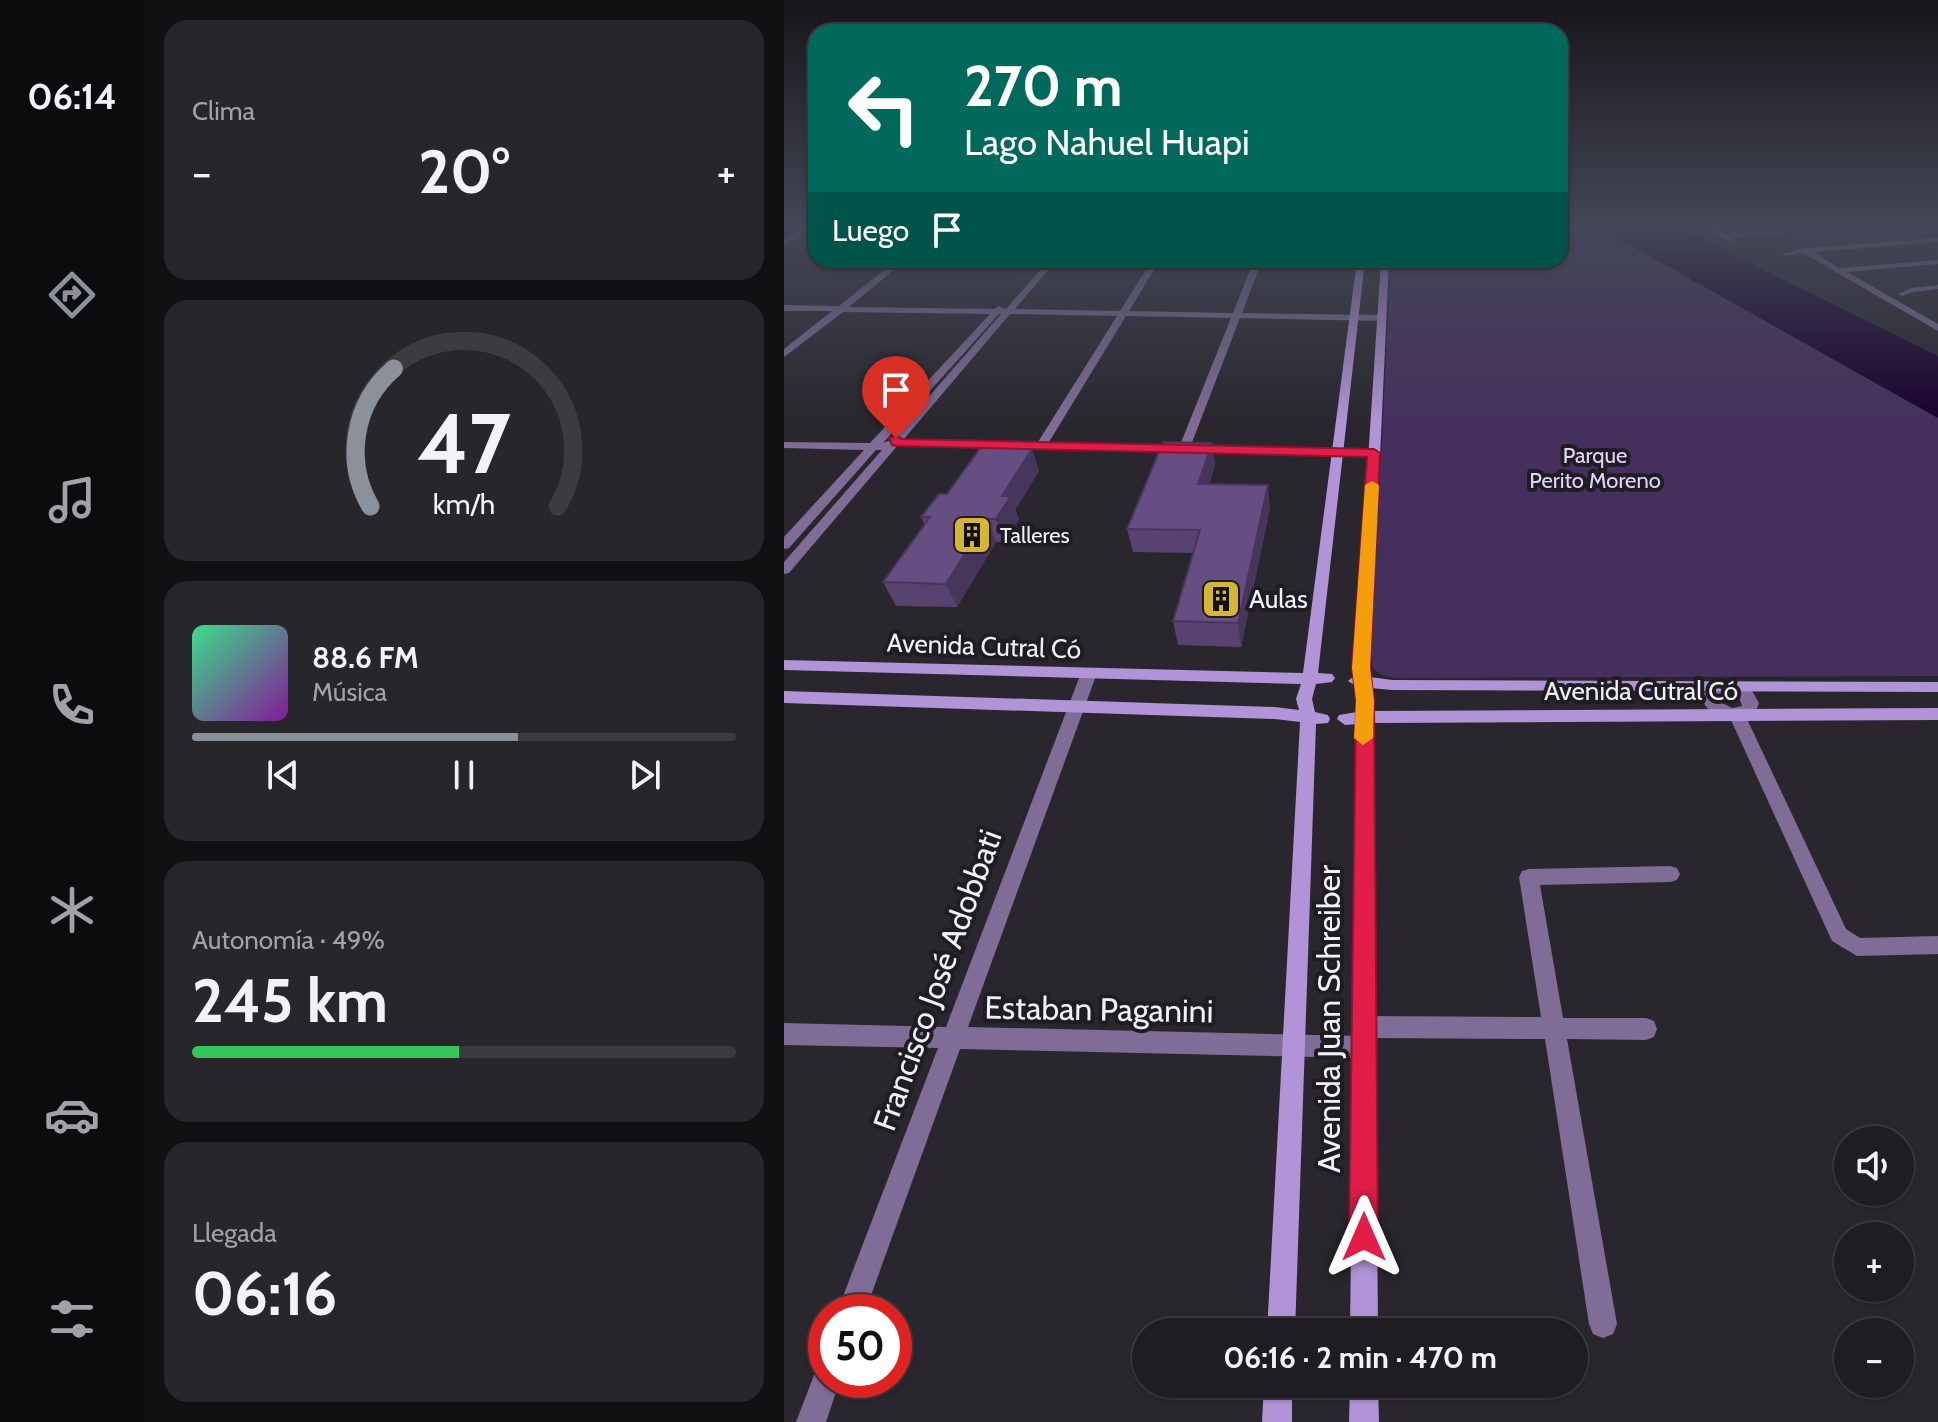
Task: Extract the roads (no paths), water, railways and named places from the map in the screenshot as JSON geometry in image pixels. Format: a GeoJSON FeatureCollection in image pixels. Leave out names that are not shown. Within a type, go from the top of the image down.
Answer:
{"type":"FeatureCollection","features":[{"type":"Feature","properties":{"kind":"main road","name":"Avenida Juan Schreiber"},"geometry":{"type":"LineString","coordinates":[[1282,1318],[1311,702],[1357,292]]}},
{"type":"Feature","properties":{"kind":"main road","name":"Avenida Juan Schreiber"},"geometry":{"type":"LineString","coordinates":[[1364,1318],[1364,1037],[1358,700],[1383,292]]}},
{"type":"Feature","properties":{"kind":"main road","name":"Avenida Cutral Có"},"geometry":{"type":"LineString","coordinates":[[784,665],[1089,673],[1311,702]]}},
{"type":"Feature","properties":{"kind":"main road"},"geometry":{"type":"LineString","coordinates":[[1311,702],[1327,678],[1358,700]]}},
{"type":"Feature","properties":{"kind":"main road","name":"Avenida Cutral Có"},"geometry":{"type":"LineString","coordinates":[[1358,700],[1408,686],[1938,687]]}},
{"type":"Feature","properties":{"kind":"main road"},"geometry":{"type":"LineString","coordinates":[[784,697],[1077,706],[1358,700]]}},
{"type":"Feature","properties":{"kind":"main road","name":"Avenida Cutral Có"},"geometry":{"type":"LineString","coordinates":[[1358,700],[1737,715],[1938,714]]}},
{"type":"Feature","properties":{"kind":"main road"},"geometry":{"type":"LineString","coordinates":[[1277,1422],[1278,1398]]}},
{"type":"Feature","properties":{"kind":"main road"},"geometry":{"type":"LineString","coordinates":[[1364,1398],[1364,1422]]}},
{"type":"Feature","properties":{"kind":"street"},"geometry":{"type":"LineString","coordinates":[[784,354],[862,292]]}},
{"type":"Feature","properties":{"kind":"street"},"geometry":{"type":"LineString","coordinates":[[784,545],[1014,292]]}},
{"type":"Feature","properties":{"kind":"street"},"geometry":{"type":"LineString","coordinates":[[784,570],[1026,292]]}},
{"type":"Feature","properties":{"kind":"street"},"geometry":{"type":"LineString","coordinates":[[1041,446],[1136,292]]}},
{"type":"Feature","properties":{"kind":"street"},"geometry":{"type":"LineString","coordinates":[[1184,449],[1245,292]]}},
{"type":"Feature","properties":{"kind":"street"},"geometry":{"type":"LineString","coordinates":[[1877,292],[1938,328]]}},
{"type":"Feature","properties":{"kind":"street"},"geometry":{"type":"LineString","coordinates":[[1902,294],[1906,292]]}},
{"type":"Feature","properties":{"kind":"street"},"geometry":{"type":"LineString","coordinates":[[784,308],[1382,318]]}},
{"type":"Feature","properties":{"kind":"street"},"geometry":{"type":"LineString","coordinates":[[1918,316],[1938,314]]}},
{"type":"Feature","properties":{"kind":"street"},"geometry":{"type":"LineString","coordinates":[[784,435],[882,437],[896,438],[897,442]]}},
{"type":"Feature","properties":{"kind":"street"},"geometry":{"type":"LineString","coordinates":[[784,445],[888,447],[897,442],[1374,453]]}},
{"type":"Feature","properties":{"kind":"street","name":"Francisco José Adobbati"},"geometry":{"type":"LineString","coordinates":[[858,1294],[1089,673]]}},
{"type":"Feature","properties":{"kind":"street"},"geometry":{"type":"LineString","coordinates":[[1724,686],[1745,693],[1751,703],[1748,711],[1737,715],[1839,935],[1857,947],[1938,945]]}},
{"type":"Feature","properties":{"kind":"street"},"geometry":{"type":"LineString","coordinates":[[1603,1324],[1529,877],[1670,874]]}},
{"type":"Feature","properties":{"kind":"street","name":"Estaban Paganini"},"geometry":{"type":"LineString","coordinates":[[784,1034],[1293,1045],[1364,1037],[1555,1028],[1646,1029]]}},
{"type":"Feature","properties":{"kind":"street"},"geometry":{"type":"LineString","coordinates":[[811,1422],[820,1398]]}},
{"type":"Feature","properties":{"kind":"place","name":"Talleres"},"geometry":{"type":"Point","coordinates":[972,535]}},
{"type":"Feature","properties":{"kind":"place","name":"Aulas"},"geometry":{"type":"Point","coordinates":[1221,599]}},
{"type":"Feature","properties":{"kind":"park label","name":"Parque Perito Moreno"},"geometry":{"type":"Point","coordinates":[1595,468]}}]}
